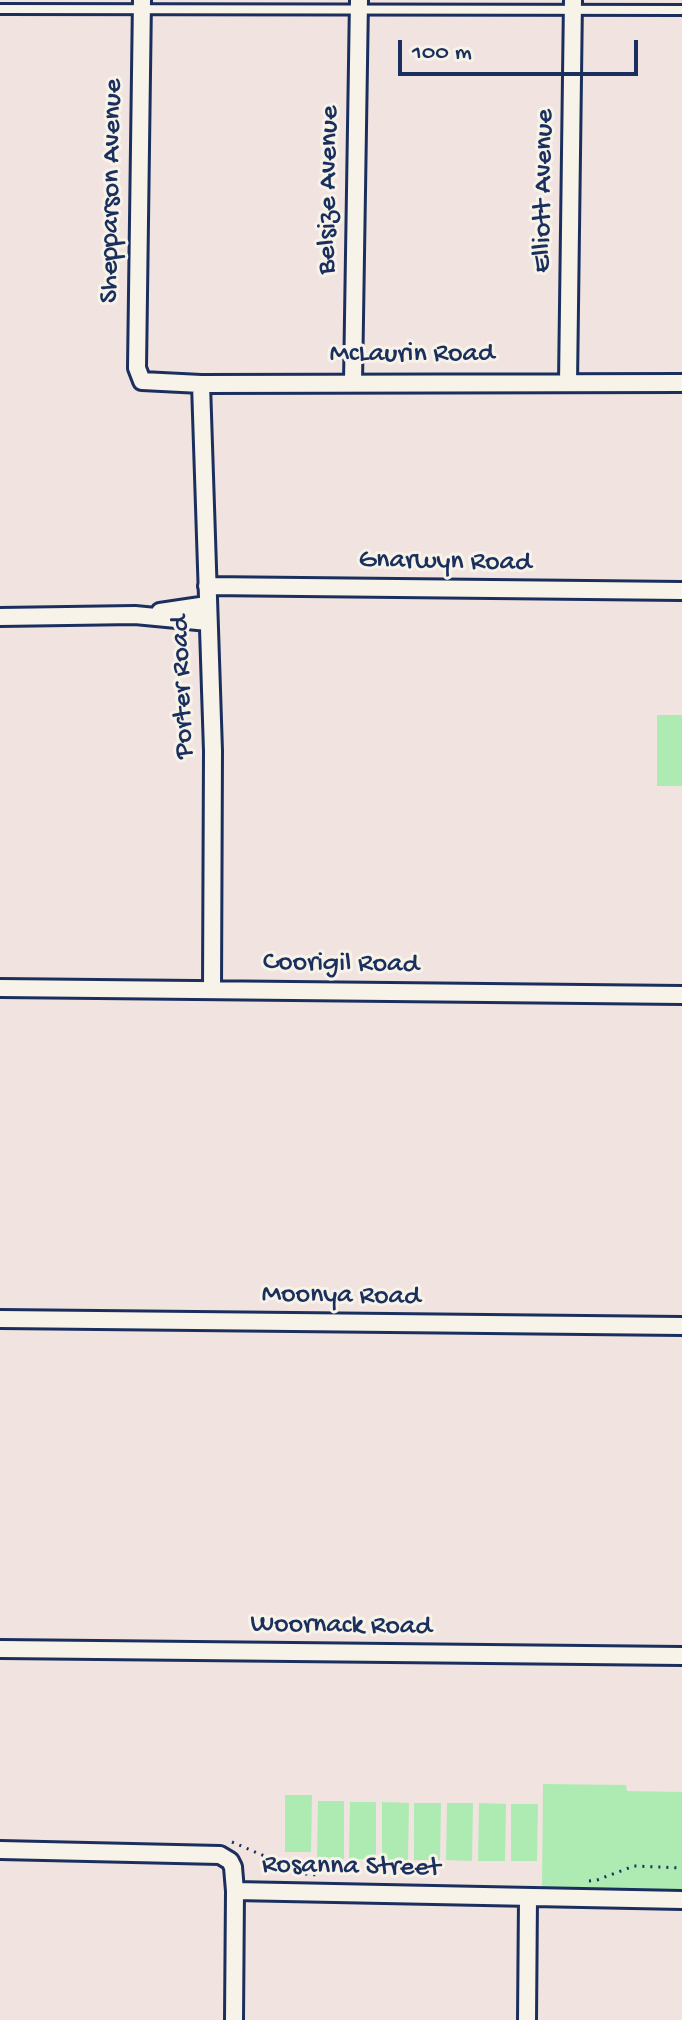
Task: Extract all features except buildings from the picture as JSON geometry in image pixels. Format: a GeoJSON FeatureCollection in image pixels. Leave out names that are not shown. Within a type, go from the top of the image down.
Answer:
{"type":"FeatureCollection","features":[{"type":"Feature","properties":{"kind":"street","name":"Shepparson Avenue"},"geometry":{"type":"LineString","coordinates":[[142,4],[137,368],[142,381]]}},
{"type":"Feature","properties":{"kind":"street","name":"Belsize Avenue"},"geometry":{"type":"LineString","coordinates":[[353,382],[359,5]]}},
{"type":"Feature","properties":{"kind":"street","name":"Elliott Avenue"},"geometry":{"type":"LineString","coordinates":[[568,383],[573,5]]}},
{"type":"Feature","properties":{"kind":"street","name":"McLaurin Road"},"geometry":{"type":"LineString","coordinates":[[142,381],[201,384],[682,383]]}},
{"type":"Feature","properties":{"kind":"street","name":"Porter Road"},"geometry":{"type":"LineString","coordinates":[[201,384],[213,751],[212,990]]}},
{"type":"Feature","properties":{"kind":"street","name":"Gnarwyn Road"},"geometry":{"type":"LineString","coordinates":[[207,586],[682,591]]}},
{"type":"Feature","properties":{"kind":"street"},"geometry":{"type":"LineString","coordinates":[[135,615],[207,605]]}},
{"type":"Feature","properties":{"kind":"street"},"geometry":{"type":"LineString","coordinates":[[0,617],[135,615],[208,622]]}},
{"type":"Feature","properties":{"kind":"street","name":"Coorigil Road"},"geometry":{"type":"LineString","coordinates":[[0,988],[682,995]]}},
{"type":"Feature","properties":{"kind":"street","name":"Moonya Road"},"geometry":{"type":"LineString","coordinates":[[0,1319],[682,1326]]}},
{"type":"Feature","properties":{"kind":"street","name":"Woornack Road"},"geometry":{"type":"LineString","coordinates":[[0,1649],[682,1656]]}},
{"type":"Feature","properties":{"kind":"street","name":"Rosanna Street"},"geometry":{"type":"LineString","coordinates":[[0,1850],[220,1855],[233,1867],[235,1891],[682,1900]]}},
{"type":"Feature","properties":{"kind":"street"},"geometry":{"type":"LineString","coordinates":[[234,2020],[235,1891]]}},
{"type":"Feature","properties":{"kind":"street"},"geometry":{"type":"LineString","coordinates":[[527,2020],[528,1898]]}},
{"type":"Feature","properties":{"kind":"lane"},"geometry":{"type":"LineString","coordinates":[[0,9],[142,4],[573,5],[682,10]]}},
{"type":"Feature","properties":{"kind":"path"},"geometry":{"type":"LineString","coordinates":[[233,1842],[306,1874],[324,1876]]}},
{"type":"Feature","properties":{"kind":"path"},"geometry":{"type":"LineString","coordinates":[[581,1881],[597,1880],[634,1866],[682,1868]]}},
{"type":"Feature","properties":{"kind":"green space"},"geometry":{"type":"Polygon","coordinates":[[[657,715],[682,715],[682,786],[657,786],[657,715]]]}},
{"type":"Feature","properties":{"kind":"green space"},"geometry":{"type":"Polygon","coordinates":[[[543,1784],[626,1785],[627,1791],[682,1792],[682,1890],[542,1890],[543,1784]]]}},
{"type":"Feature","properties":{"kind":"green space"},"geometry":{"type":"Polygon","coordinates":[[[285,1795],[312,1795],[311,1852],[285,1852],[285,1795]]]}},
{"type":"Feature","properties":{"kind":"green space"},"geometry":{"type":"Polygon","coordinates":[[[318,1801],[344,1801],[344,1859],[317,1859],[318,1801]]]}},
{"type":"Feature","properties":{"kind":"green space"},"geometry":{"type":"Polygon","coordinates":[[[350,1802],[376,1802],[376,1859],[349,1859],[350,1802]]]}},
{"type":"Feature","properties":{"kind":"green space"},"geometry":{"type":"Polygon","coordinates":[[[382,1802],[409,1803],[408,1860],[382,1860],[382,1802]]]}},
{"type":"Feature","properties":{"kind":"green space"},"geometry":{"type":"Polygon","coordinates":[[[414,1803],[441,1803],[440,1860],[414,1860],[414,1803]]]}},
{"type":"Feature","properties":{"kind":"green space"},"geometry":{"type":"Polygon","coordinates":[[[447,1803],[473,1803],[472,1861],[446,1860],[447,1803]]]}},
{"type":"Feature","properties":{"kind":"green space"},"geometry":{"type":"Polygon","coordinates":[[[479,1803],[506,1804],[505,1861],[478,1861],[479,1803]]]}},
{"type":"Feature","properties":{"kind":"green space"},"geometry":{"type":"Polygon","coordinates":[[[511,1804],[538,1804],[537,1861],[511,1861],[511,1804]]]}}]}
